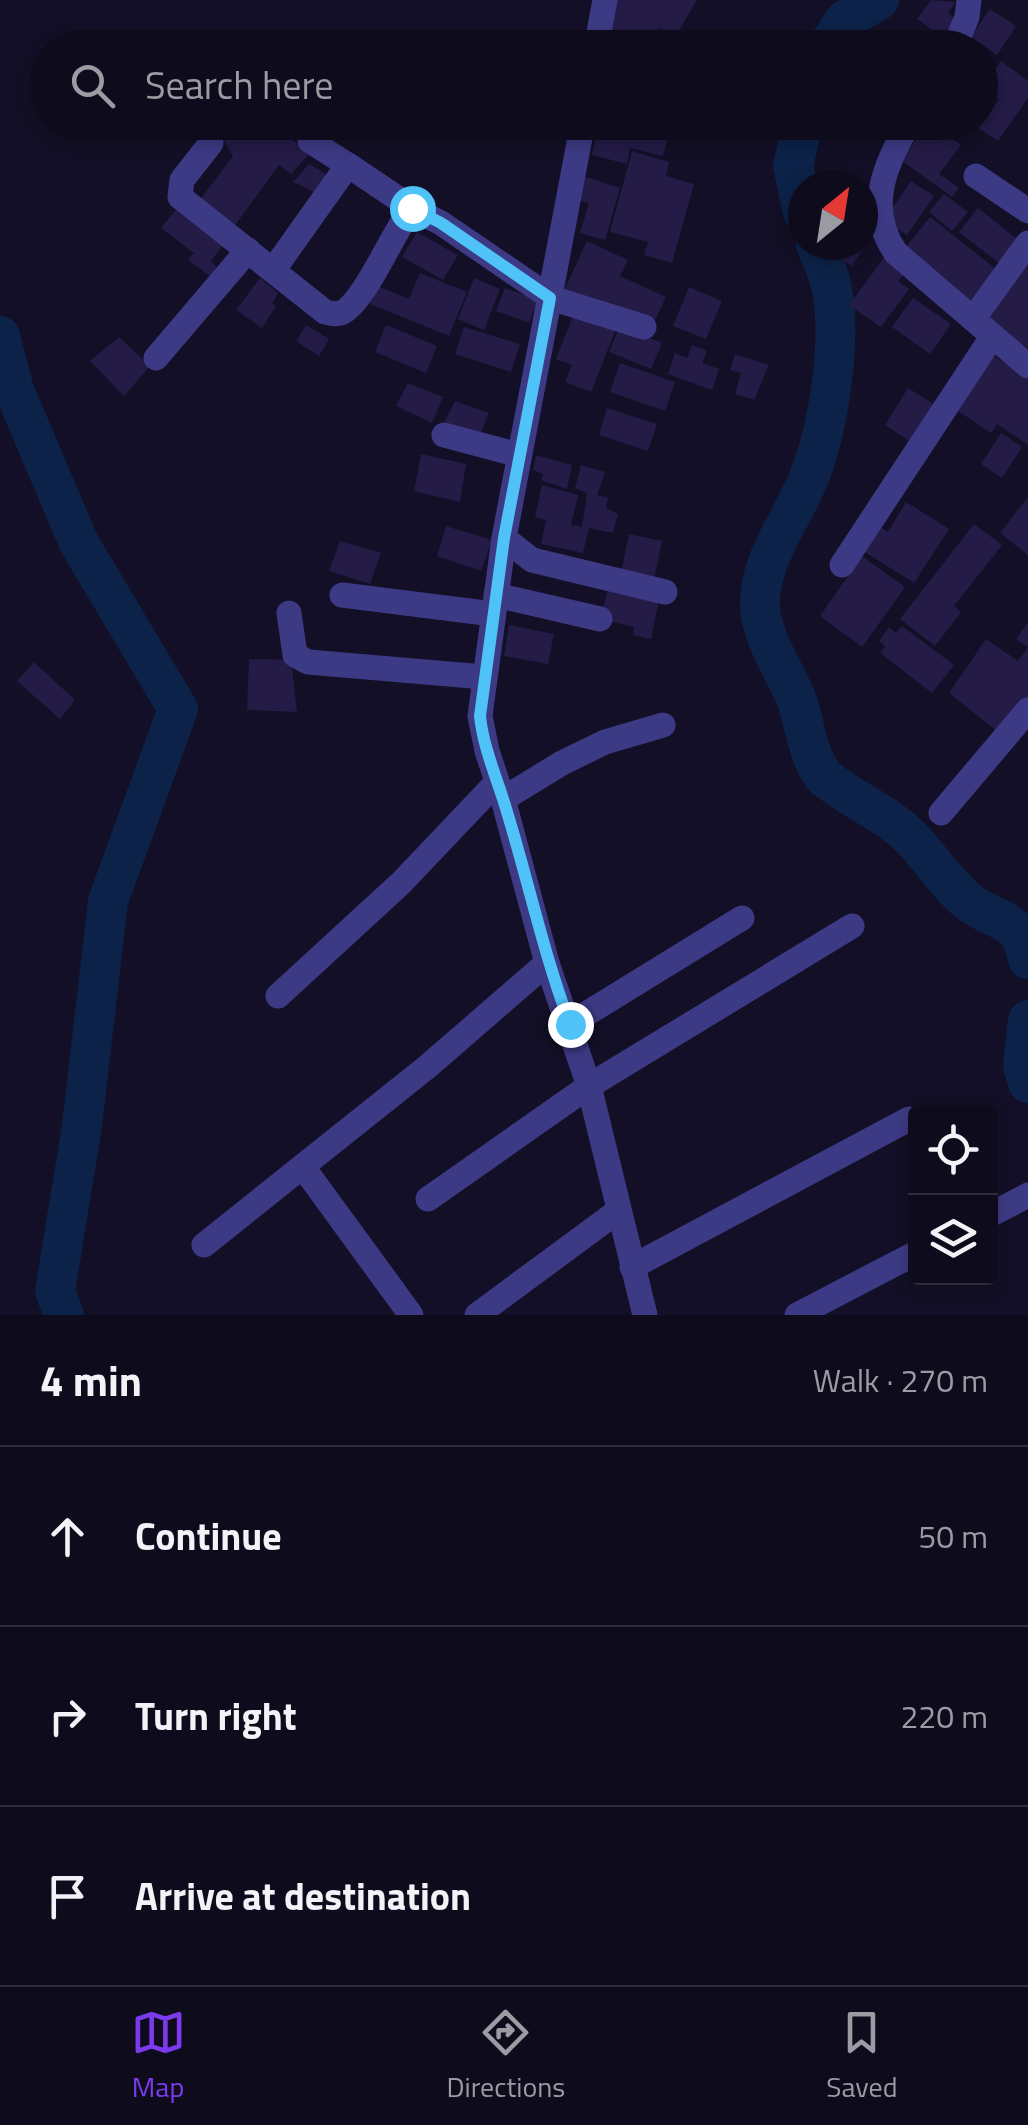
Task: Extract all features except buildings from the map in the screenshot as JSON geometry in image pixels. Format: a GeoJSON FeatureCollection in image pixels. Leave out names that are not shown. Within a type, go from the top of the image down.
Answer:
{"type":"FeatureCollection","features":[{"type":"Feature","properties":{"kind":"street"},"geometry":{"type":"LineString","coordinates":[[599,30],[605,0]]}},
{"type":"Feature","properties":{"kind":"street"},"geometry":{"type":"LineString","coordinates":[[962,30],[969,0]]}},
{"type":"Feature","properties":{"kind":"street"},"geometry":{"type":"LineString","coordinates":[[580,140],[504,538],[484,677],[482,731],[546,963],[590,1086],[644,1315]]}},
{"type":"Feature","properties":{"kind":"street"},"geometry":{"type":"LineString","coordinates":[[899,140],[880,186],[879,202],[887,239],[896,252],[1028,366]]}},
{"type":"Feature","properties":{"kind":"street"},"geometry":{"type":"LineString","coordinates":[[310,141],[441,223],[550,298],[644,327]]}},
{"type":"Feature","properties":{"kind":"street"},"geometry":{"type":"LineString","coordinates":[[210,143],[182,180],[180,197],[326,312],[342,313],[385,255],[412,208]]}},
{"type":"Feature","properties":{"kind":"street"},"geometry":{"type":"LineString","coordinates":[[274,269],[348,164]]}},
{"type":"Feature","properties":{"kind":"street"},"geometry":{"type":"LineString","coordinates":[[976,176],[1028,211]]}},
{"type":"Feature","properties":{"kind":"street"},"geometry":{"type":"LineString","coordinates":[[842,565],[983,328],[1028,243]]}},
{"type":"Feature","properties":{"kind":"street"},"geometry":{"type":"LineString","coordinates":[[156,358],[248,250]]}},
{"type":"Feature","properties":{"kind":"street"},"geometry":{"type":"LineString","coordinates":[[444,434],[519,455]]}},
{"type":"Feature","properties":{"kind":"street"},"geometry":{"type":"LineString","coordinates":[[504,538],[532,560],[665,592]]}},
{"type":"Feature","properties":{"kind":"street"},"geometry":{"type":"LineString","coordinates":[[342,595],[495,605],[600,619]]}},
{"type":"Feature","properties":{"kind":"street"},"geometry":{"type":"LineString","coordinates":[[289,613],[295,655],[302,660],[484,677]]}},
{"type":"Feature","properties":{"kind":"street"},"geometry":{"type":"LineString","coordinates":[[941,813],[1028,710]]}},
{"type":"Feature","properties":{"kind":"street"},"geometry":{"type":"LineString","coordinates":[[278,996],[500,790],[606,742],[663,725]]}},
{"type":"Feature","properties":{"kind":"street"},"geometry":{"type":"LineString","coordinates":[[570,1024],[742,918]]}},
{"type":"Feature","properties":{"kind":"street"},"geometry":{"type":"LineString","coordinates":[[428,1199],[590,1086],[852,926]]}},
{"type":"Feature","properties":{"kind":"street"},"geometry":{"type":"LineString","coordinates":[[204,1245],[426,1067],[546,963]]}},
{"type":"Feature","properties":{"kind":"street"},"geometry":{"type":"LineString","coordinates":[[632,1267],[908,1120]]}},
{"type":"Feature","properties":{"kind":"street"},"geometry":{"type":"LineString","coordinates":[[303,1167],[411,1315]]}},
{"type":"Feature","properties":{"kind":"street"},"geometry":{"type":"LineString","coordinates":[[998,1211],[1028,1195]]}},
{"type":"Feature","properties":{"kind":"street"},"geometry":{"type":"LineString","coordinates":[[477,1315],[618,1211]]}},
{"type":"Feature","properties":{"kind":"street"},"geometry":{"type":"LineString","coordinates":[[797,1315],[908,1257]]}},
{"type":"Feature","properties":{"kind":"waterway"},"geometry":{"type":"LineString","coordinates":[[838,30],[845,20],[879,0]]}},
{"type":"Feature","properties":{"kind":"waterway"},"geometry":{"type":"LineString","coordinates":[[794,170],[799,140]]}},
{"type":"Feature","properties":{"kind":"waterway"},"geometry":{"type":"LineString","coordinates":[[822,260],[829,276],[835,318],[830,395],[812,471],[764,576],[760,606],[765,630],[796,698],[810,749],[824,777],[895,824],[970,903],[1014,928],[1028,959]]}},
{"type":"Feature","properties":{"kind":"waterway"},"geometry":{"type":"LineString","coordinates":[[0,336],[14,390],[79,543],[178,709],[108,901],[82,1126],[55,1291],[64,1315]]}},
{"type":"Feature","properties":{"kind":"waterway"},"geometry":{"type":"LineString","coordinates":[[1028,1020],[1023,1066],[1028,1083]]}},
{"type":"Feature","properties":{"kind":"route"},"geometry":{"type":"LineString","coordinates":[[412,208],[441,223],[550,298],[504,538],[480,716],[546,963],[570,1024]]}}]}
